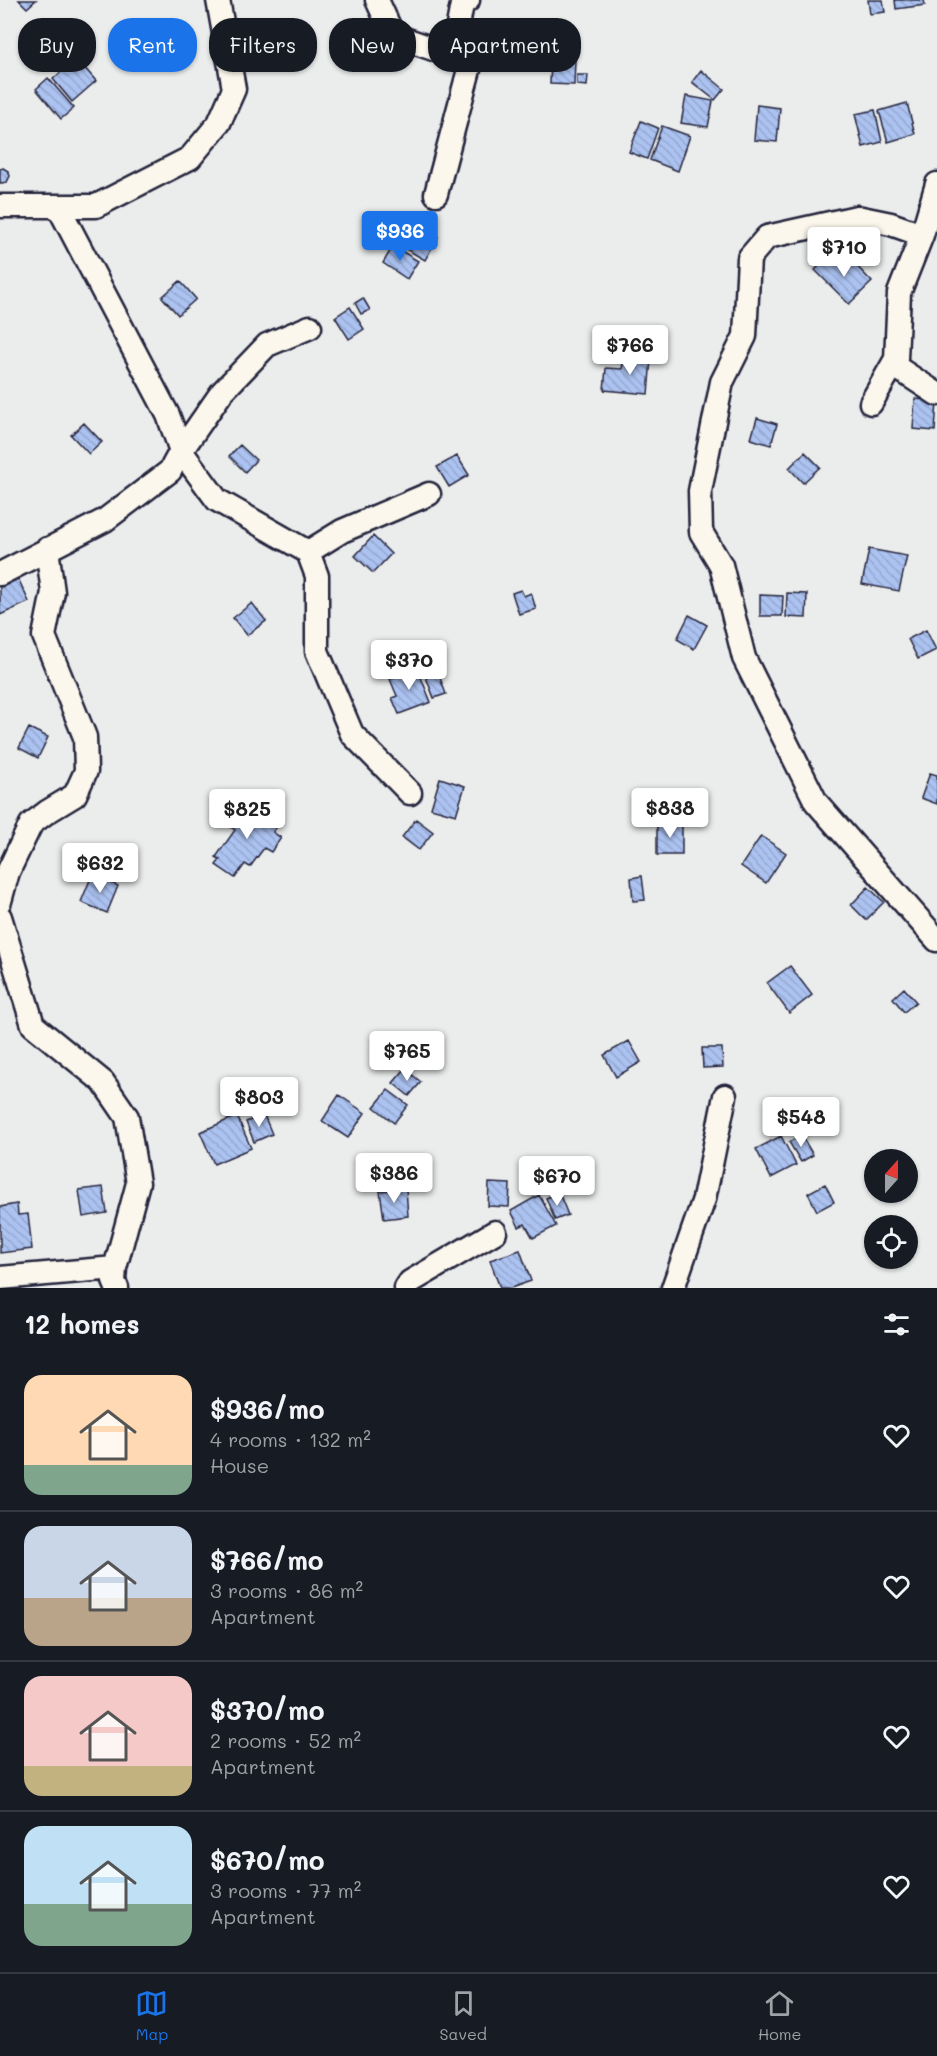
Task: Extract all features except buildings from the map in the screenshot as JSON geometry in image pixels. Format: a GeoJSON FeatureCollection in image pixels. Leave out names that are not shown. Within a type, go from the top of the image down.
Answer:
{"type":"FeatureCollection","features":[{"type":"Feature","properties":{"kind":"street"},"geometry":{"type":"LineString","coordinates":[[0,206],[96,206],[190,158],[219,123],[234,89],[218,0]]}},
{"type":"Feature","properties":{"kind":"street"},"geometry":{"type":"LineString","coordinates":[[376,0],[393,34],[428,47]]}},
{"type":"Feature","properties":{"kind":"street"},"geometry":{"type":"LineString","coordinates":[[460,18],[462,4],[468,0]]}},
{"type":"Feature","properties":{"kind":"street"},"geometry":{"type":"LineString","coordinates":[[436,194],[468,72]]}},
{"type":"Feature","properties":{"kind":"street"},"geometry":{"type":"LineString","coordinates":[[871,403],[896,359],[899,293],[922,235],[937,184]]}},
{"type":"Feature","properties":{"kind":"street"},"geometry":{"type":"LineString","coordinates":[[58,206],[168,415],[181,450],[217,500],[308,552],[317,576],[317,651],[321,661],[352,734],[410,793]]}},
{"type":"Feature","properties":{"kind":"street"},"geometry":{"type":"LineString","coordinates":[[922,235],[891,224],[857,217],[767,237],[749,258],[746,336],[722,382],[700,490],[701,531],[721,565],[744,658],[816,802],[937,940]]}},
{"type":"Feature","properties":{"kind":"street"},"geometry":{"type":"LineString","coordinates":[[0,574],[105,520],[170,471],[181,450],[222,392],[267,345],[310,327]]}},
{"type":"Feature","properties":{"kind":"street"},"geometry":{"type":"LineString","coordinates":[[893,365],[937,394]]}},
{"type":"Feature","properties":{"kind":"street"},"geometry":{"type":"LineString","coordinates":[[308,552],[342,531],[429,494]]}},
{"type":"Feature","properties":{"kind":"street"},"geometry":{"type":"LineString","coordinates":[[0,901],[8,872],[31,824],[75,795],[86,771],[85,737],[44,636],[53,592],[47,549]]}},
{"type":"Feature","properties":{"kind":"street"},"geometry":{"type":"LineString","coordinates":[[0,917],[33,1025],[103,1082],[128,1117],[138,1183],[116,1278],[0,1278]]}},
{"type":"Feature","properties":{"kind":"street"},"geometry":{"type":"LineString","coordinates":[[673,1288],[704,1199],[725,1096]]}},
{"type":"Feature","properties":{"kind":"street"},"geometry":{"type":"LineString","coordinates":[[406,1288],[410,1282],[495,1232]]}}]}
